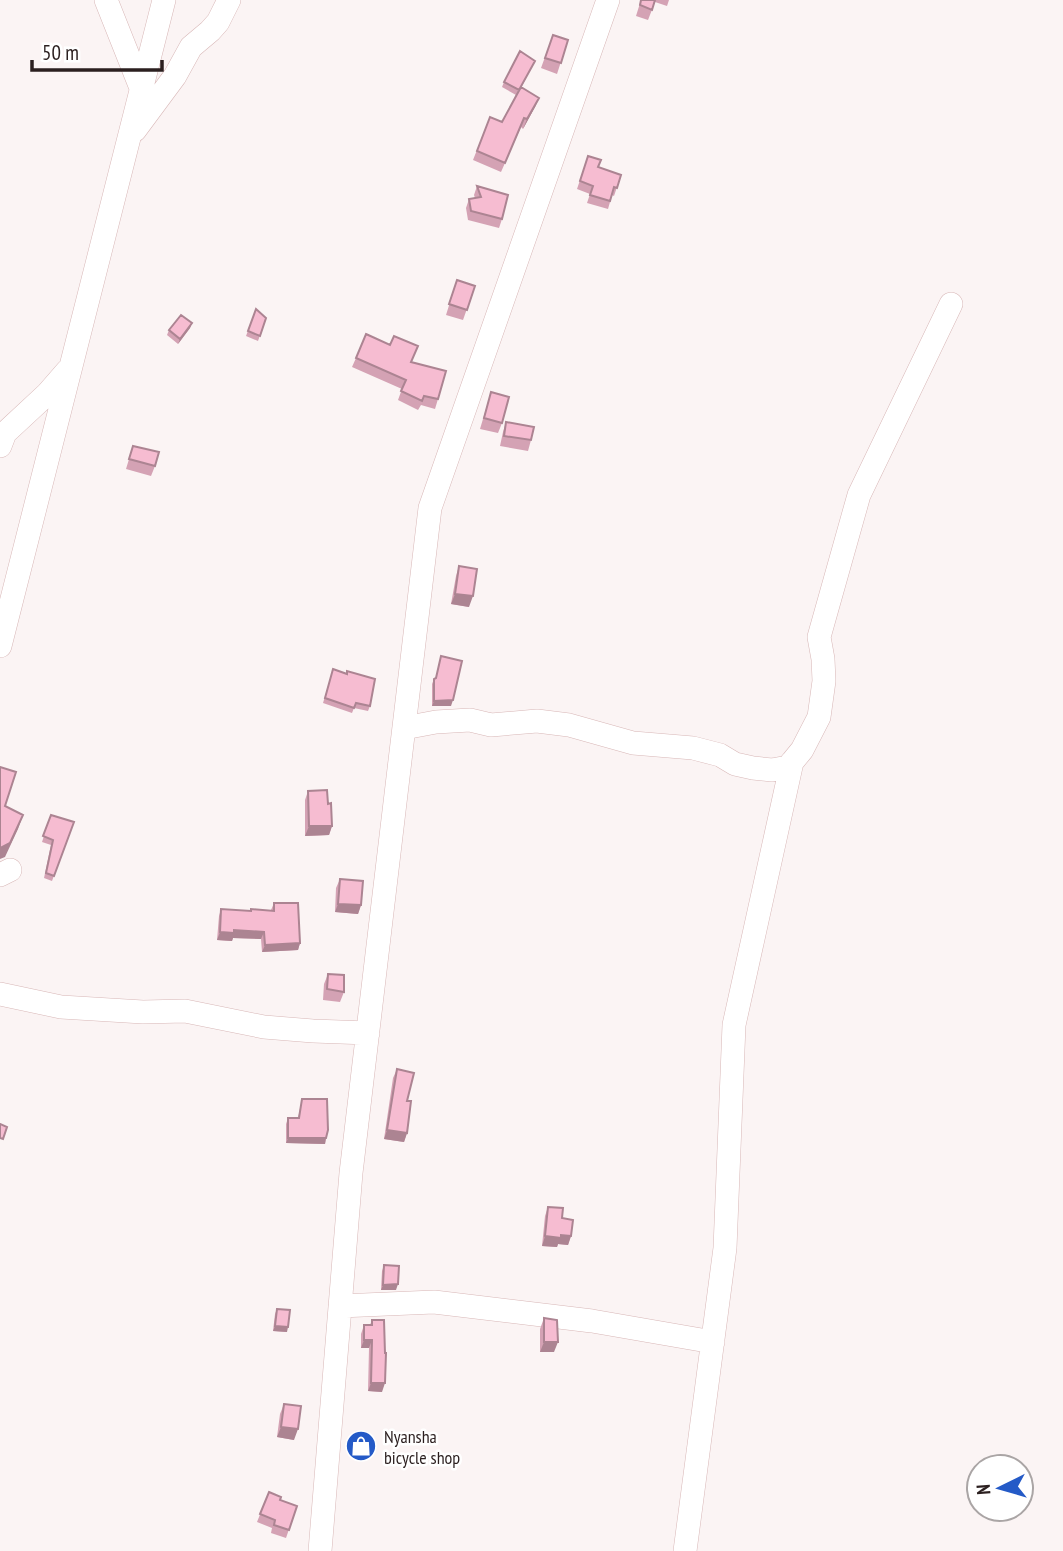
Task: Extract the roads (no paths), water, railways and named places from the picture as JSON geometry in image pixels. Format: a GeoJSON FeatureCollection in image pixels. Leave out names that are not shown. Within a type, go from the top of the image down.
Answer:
{"type":"FeatureCollection","features":[{"type":"Feature","properties":{"kind":"street"},"geometry":{"type":"LineString","coordinates":[[106,0],[141,88]]}},
{"type":"Feature","properties":{"kind":"street"},"geometry":{"type":"LineString","coordinates":[[0,646],[164,0]]}},
{"type":"Feature","properties":{"kind":"street"},"geometry":{"type":"LineString","coordinates":[[129,138],[175,76],[191,47],[218,22],[229,0]]}},
{"type":"Feature","properties":{"kind":"street"},"geometry":{"type":"LineString","coordinates":[[320,1551],[351,1173],[430,508],[607,0]]}},
{"type":"Feature","properties":{"kind":"street"},"geometry":{"type":"LineString","coordinates":[[404,729],[470,720],[491,725],[537,721],[569,724],[633,743],[693,748],[753,768],[772,770],[788,767],[803,750],[819,717],[824,681],[819,637],[859,495],[951,304]]}},
{"type":"Feature","properties":{"kind":"street"},"geometry":{"type":"LineString","coordinates":[[0,446],[5,433],[47,394],[72,365]]}},
{"type":"Feature","properties":{"kind":"street"},"geometry":{"type":"LineString","coordinates":[[685,1551],[725,1248],[734,1025],[792,762]]}},
{"type":"Feature","properties":{"kind":"street"},"geometry":{"type":"LineString","coordinates":[[0,994],[61,1007],[143,1012],[185,1011],[264,1027],[368,1033]]}},
{"type":"Feature","properties":{"kind":"street"},"geometry":{"type":"LineString","coordinates":[[340,1306],[434,1303],[592,1321],[713,1342]]}},
{"type":"Feature","properties":{"kind":"place","name":"Nyansha bicycle shop"},"geometry":{"type":"Point","coordinates":[361,1446]}}]}
